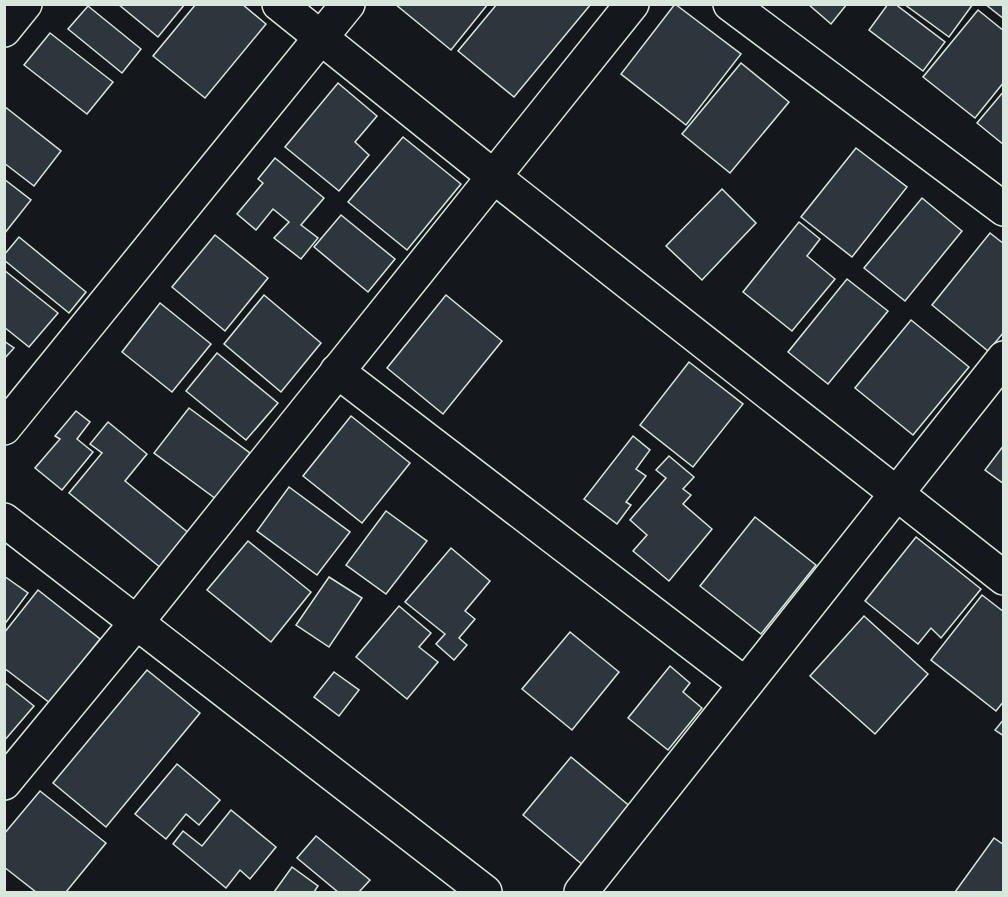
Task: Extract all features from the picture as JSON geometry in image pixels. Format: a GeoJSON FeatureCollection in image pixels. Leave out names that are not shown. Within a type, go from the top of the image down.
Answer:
{"type":"FeatureCollection","features":[{"type":"Feature","properties":{"kind":"street"},"geometry":{"type":"LineString","coordinates":[[4,30],[25,4]]}},
{"type":"Feature","properties":{"kind":"street"},"geometry":{"type":"LineString","coordinates":[[279,4],[493,176],[1004,578]]}},
{"type":"Feature","properties":{"kind":"street"},"geometry":{"type":"LineString","coordinates":[[4,428],[348,4]]}},
{"type":"Feature","properties":{"kind":"street"},"geometry":{"type":"LineString","coordinates":[[4,783],[136,623],[632,4]]}},
{"type":"Feature","properties":{"kind":"street"},"geometry":{"type":"LineString","coordinates":[[730,4],[1004,209]]}},
{"type":"Feature","properties":{"kind":"street"},"geometry":{"type":"LineString","coordinates":[[581,892],[1004,358]]}},
{"type":"Feature","properties":{"kind":"street"},"geometry":{"type":"LineString","coordinates":[[337,371],[745,684]]}},
{"type":"Feature","properties":{"kind":"street"},"geometry":{"type":"LineString","coordinates":[[4,520],[485,892]]}},
{"type":"Feature","properties":{"kind":"building"},"geometry":{"type":"Polygon","coordinates":[[[118,4],[185,4],[158,37],[118,4]]]}},
{"type":"Feature","properties":{"kind":"building"},"geometry":{"type":"Polygon","coordinates":[[[196,4],[242,4],[266,24],[205,98],[153,56],[196,4]]]}},
{"type":"Feature","properties":{"kind":"building"},"geometry":{"type":"Polygon","coordinates":[[[395,4],[488,4],[451,50],[395,4]]]}},
{"type":"Feature","properties":{"kind":"building"},"geometry":{"type":"Polygon","coordinates":[[[497,4],[591,4],[514,97],[458,51],[497,4]]]}},
{"type":"Feature","properties":{"kind":"building"},"geometry":{"type":"Polygon","coordinates":[[[675,4],[741,54],[686,125],[621,74],[675,4]]]}},
{"type":"Feature","properties":{"kind":"building"},"geometry":{"type":"Polygon","coordinates":[[[808,4],[847,4],[831,24],[808,4]]]}},
{"type":"Feature","properties":{"kind":"building"},"geometry":{"type":"Polygon","coordinates":[[[888,4],[895,4],[945,42],[923,71],[869,30],[888,4]]]}},
{"type":"Feature","properties":{"kind":"building"},"geometry":{"type":"Polygon","coordinates":[[[904,4],[973,4],[949,37],[904,4]]]}},
{"type":"Feature","properties":{"kind":"building"},"geometry":{"type":"Polygon","coordinates":[[[985,4],[1004,4],[1004,19],[985,4]]]}},
{"type":"Feature","properties":{"kind":"building"},"geometry":{"type":"Polygon","coordinates":[[[88,6],[141,49],[122,73],[68,29],[88,6]]]}},
{"type":"Feature","properties":{"kind":"building"},"geometry":{"type":"Polygon","coordinates":[[[978,10],[1004,31],[1004,82],[975,118],[923,77],[978,10]]]}},
{"type":"Feature","properties":{"kind":"building"},"geometry":{"type":"Polygon","coordinates":[[[50,33],[113,82],[87,114],[24,65],[50,33]]]}},
{"type":"Feature","properties":{"kind":"building"},"geometry":{"type":"Polygon","coordinates":[[[741,63],[789,102],[730,173],[682,134],[741,63]]]}},
{"type":"Feature","properties":{"kind":"building"},"geometry":{"type":"Polygon","coordinates":[[[338,83],[377,116],[355,142],[369,155],[339,191],[285,147],[338,83]]]}},
{"type":"Feature","properties":{"kind":"building"},"geometry":{"type":"Polygon","coordinates":[[[1004,91],[1004,145],[977,123],[1004,91]]]}},
{"type":"Feature","properties":{"kind":"building"},"geometry":{"type":"Polygon","coordinates":[[[4,106],[61,151],[34,186],[4,163],[4,106]]]}},
{"type":"Feature","properties":{"kind":"building"},"geometry":{"type":"Polygon","coordinates":[[[403,137],[461,184],[407,250],[348,202],[403,137]]]}},
{"type":"Feature","properties":{"kind":"building"},"geometry":{"type":"Polygon","coordinates":[[[856,148],[907,187],[852,257],[801,217],[856,148]]]}},
{"type":"Feature","properties":{"kind":"building"},"geometry":{"type":"Polygon","coordinates":[[[275,158],[324,198],[301,225],[318,238],[301,259],[274,238],[289,222],[273,209],[256,230],[237,214],[263,183],[258,179],[275,158]]]}},
{"type":"Feature","properties":{"kind":"building"},"geometry":{"type":"Polygon","coordinates":[[[4,179],[31,200],[4,234],[4,179]]]}},
{"type":"Feature","properties":{"kind":"building"},"geometry":{"type":"Polygon","coordinates":[[[722,189],[756,223],[702,280],[666,246],[722,189]]]}},
{"type":"Feature","properties":{"kind":"building"},"geometry":{"type":"Polygon","coordinates":[[[922,198],[962,231],[905,301],[864,268],[922,198]]]}},
{"type":"Feature","properties":{"kind":"building"},"geometry":{"type":"Polygon","coordinates":[[[341,215],[395,259],[368,292],[314,247],[341,215]]]}},
{"type":"Feature","properties":{"kind":"building"},"geometry":{"type":"Polygon","coordinates":[[[799,222],[820,239],[807,256],[835,279],[792,331],[743,292],[799,222]]]}},
{"type":"Feature","properties":{"kind":"building"},"geometry":{"type":"Polygon","coordinates":[[[990,233],[1004,244],[1004,332],[988,351],[932,305],[990,233]]]}},
{"type":"Feature","properties":{"kind":"building"},"geometry":{"type":"Polygon","coordinates":[[[215,235],[268,278],[225,331],[172,287],[215,235]]]}},
{"type":"Feature","properties":{"kind":"building"},"geometry":{"type":"Polygon","coordinates":[[[19,237],[86,292],[69,313],[4,260],[4,255],[19,237]]]}},
{"type":"Feature","properties":{"kind":"building"},"geometry":{"type":"Polygon","coordinates":[[[4,270],[58,313],[29,347],[4,327],[4,270]]]}},
{"type":"Feature","properties":{"kind":"building"},"geometry":{"type":"Polygon","coordinates":[[[847,279],[888,311],[828,384],[788,352],[847,279]]]}},
{"type":"Feature","properties":{"kind":"building"},"geometry":{"type":"Polygon","coordinates":[[[264,295],[321,343],[281,392],[224,344],[264,295]]]}},
{"type":"Feature","properties":{"kind":"building"},"geometry":{"type":"Polygon","coordinates":[[[446,295],[502,341],[443,414],[387,368],[446,295]]]}},
{"type":"Feature","properties":{"kind":"building"},"geometry":{"type":"Polygon","coordinates":[[[160,303],[211,344],[172,392],[122,352],[160,303]]]}},
{"type":"Feature","properties":{"kind":"building"},"geometry":{"type":"Polygon","coordinates":[[[911,320],[969,367],[913,435],[855,388],[911,320]]]}},
{"type":"Feature","properties":{"kind":"building"},"geometry":{"type":"Polygon","coordinates":[[[4,341],[14,348],[4,359],[4,341]]]}},
{"type":"Feature","properties":{"kind":"building"},"geometry":{"type":"Polygon","coordinates":[[[217,353],[278,403],[246,440],[186,391],[217,353]]]}},
{"type":"Feature","properties":{"kind":"building"},"geometry":{"type":"Polygon","coordinates":[[[689,362],[743,404],[693,467],[640,425],[689,362]]]}},
{"type":"Feature","properties":{"kind":"building"},"geometry":{"type":"Polygon","coordinates":[[[189,408],[250,453],[216,499],[154,453],[189,408]]]}},
{"type":"Feature","properties":{"kind":"building"},"geometry":{"type":"Polygon","coordinates":[[[76,411],[90,422],[77,439],[93,452],[62,490],[35,468],[60,439],[55,436],[76,411]]]}},
{"type":"Feature","properties":{"kind":"building"},"geometry":{"type":"Polygon","coordinates":[[[351,416],[410,463],[362,523],[303,476],[351,416]]]}},
{"type":"Feature","properties":{"kind":"building"},"geometry":{"type":"Polygon","coordinates":[[[108,422],[147,454],[125,481],[190,534],[161,568],[69,493],[102,453],[90,444],[108,422]]]}},
{"type":"Feature","properties":{"kind":"building"},"geometry":{"type":"Polygon","coordinates":[[[633,436],[650,450],[636,469],[646,476],[626,502],[631,505],[617,524],[584,499],[633,436]]]}},
{"type":"Feature","properties":{"kind":"building"},"geometry":{"type":"Polygon","coordinates":[[[1004,445],[1004,484],[985,470],[1004,445]]]}},
{"type":"Feature","properties":{"kind":"building"},"geometry":{"type":"Polygon","coordinates":[[[669,456],[694,477],[683,489],[691,495],[683,504],[712,529],[669,581],[633,551],[647,535],[630,520],[666,478],[656,470],[669,456]]]}},
{"type":"Feature","properties":{"kind":"building"},"geometry":{"type":"Polygon","coordinates":[[[289,487],[350,532],[317,575],[257,531],[289,487]]]}},
{"type":"Feature","properties":{"kind":"building"},"geometry":{"type":"Polygon","coordinates":[[[386,511],[427,541],[386,594],[346,565],[386,511]]]}},
{"type":"Feature","properties":{"kind":"building"},"geometry":{"type":"Polygon","coordinates":[[[755,517],[816,565],[761,634],[700,586],[755,517]]]}},
{"type":"Feature","properties":{"kind":"building"},"geometry":{"type":"Polygon","coordinates":[[[916,537],[981,589],[941,638],[931,628],[918,644],[865,601],[916,537]]]}},
{"type":"Feature","properties":{"kind":"building"},"geometry":{"type":"Polygon","coordinates":[[[248,541],[311,592],[271,642],[207,590],[248,541]]]}},
{"type":"Feature","properties":{"kind":"building"},"geometry":{"type":"Polygon","coordinates":[[[451,548],[490,581],[465,611],[475,619],[459,638],[467,645],[454,660],[436,644],[445,634],[405,602],[451,548]]]}},
{"type":"Feature","properties":{"kind":"building"},"geometry":{"type":"Polygon","coordinates":[[[4,576],[28,593],[4,625],[4,576]]]}},
{"type":"Feature","properties":{"kind":"building"},"geometry":{"type":"Polygon","coordinates":[[[329,577],[362,598],[329,647],[296,625],[329,577]]]}},
{"type":"Feature","properties":{"kind":"building"},"geometry":{"type":"Polygon","coordinates":[[[38,590],[100,639],[50,703],[4,668],[4,633],[38,590]]]}},
{"type":"Feature","properties":{"kind":"building"},"geometry":{"type":"Polygon","coordinates":[[[982,595],[1004,612],[1004,701],[996,711],[931,660],[982,595]]]}},
{"type":"Feature","properties":{"kind":"building"},"geometry":{"type":"Polygon","coordinates":[[[399,606],[431,633],[419,647],[438,662],[407,699],[356,657],[399,606]]]}},
{"type":"Feature","properties":{"kind":"building"},"geometry":{"type":"Polygon","coordinates":[[[864,616],[928,674],[875,734],[810,676],[864,616]]]}},
{"type":"Feature","properties":{"kind":"building"},"geometry":{"type":"Polygon","coordinates":[[[570,632],[619,672],[572,730],[522,689],[570,632]]]}},
{"type":"Feature","properties":{"kind":"building"},"geometry":{"type":"Polygon","coordinates":[[[670,666],[690,683],[683,692],[702,708],[668,750],[628,718],[670,666]]]}},
{"type":"Feature","properties":{"kind":"building"},"geometry":{"type":"Polygon","coordinates":[[[147,670],[200,713],[106,827],[53,783],[147,670]]]}},
{"type":"Feature","properties":{"kind":"building"},"geometry":{"type":"Polygon","coordinates":[[[334,672],[359,690],[339,716],[314,697],[334,672]]]}},
{"type":"Feature","properties":{"kind":"building"},"geometry":{"type":"Polygon","coordinates":[[[4,682],[34,706],[4,741],[4,682]]]}},
{"type":"Feature","properties":{"kind":"building"},"geometry":{"type":"Polygon","coordinates":[[[1004,719],[1004,736],[995,730],[1004,719]]]}},
{"type":"Feature","properties":{"kind":"building"},"geometry":{"type":"Polygon","coordinates":[[[571,757],[632,808],[584,866],[523,815],[571,757]]]}},
{"type":"Feature","properties":{"kind":"building"},"geometry":{"type":"Polygon","coordinates":[[[177,764],[220,800],[199,825],[186,814],[166,839],[135,814],[177,764]]]}},
{"type":"Feature","properties":{"kind":"building"},"geometry":{"type":"Polygon","coordinates":[[[40,791],[106,843],[66,892],[36,892],[4,867],[4,834],[40,791]]]}},
{"type":"Feature","properties":{"kind":"building"},"geometry":{"type":"Polygon","coordinates":[[[231,810],[276,847],[250,879],[240,870],[226,888],[173,844],[183,831],[202,846],[231,810]]]}},
{"type":"Feature","properties":{"kind":"building"},"geometry":{"type":"Polygon","coordinates":[[[316,836],[370,880],[359,892],[338,892],[297,858],[316,836]]]}},
{"type":"Feature","properties":{"kind":"building"},"geometry":{"type":"Polygon","coordinates":[[[994,838],[1004,845],[1004,892],[955,892],[994,838]]]}},
{"type":"Feature","properties":{"kind":"building"},"geometry":{"type":"Polygon","coordinates":[[[292,867],[318,886],[314,892],[274,892],[292,867]]]}}]}
